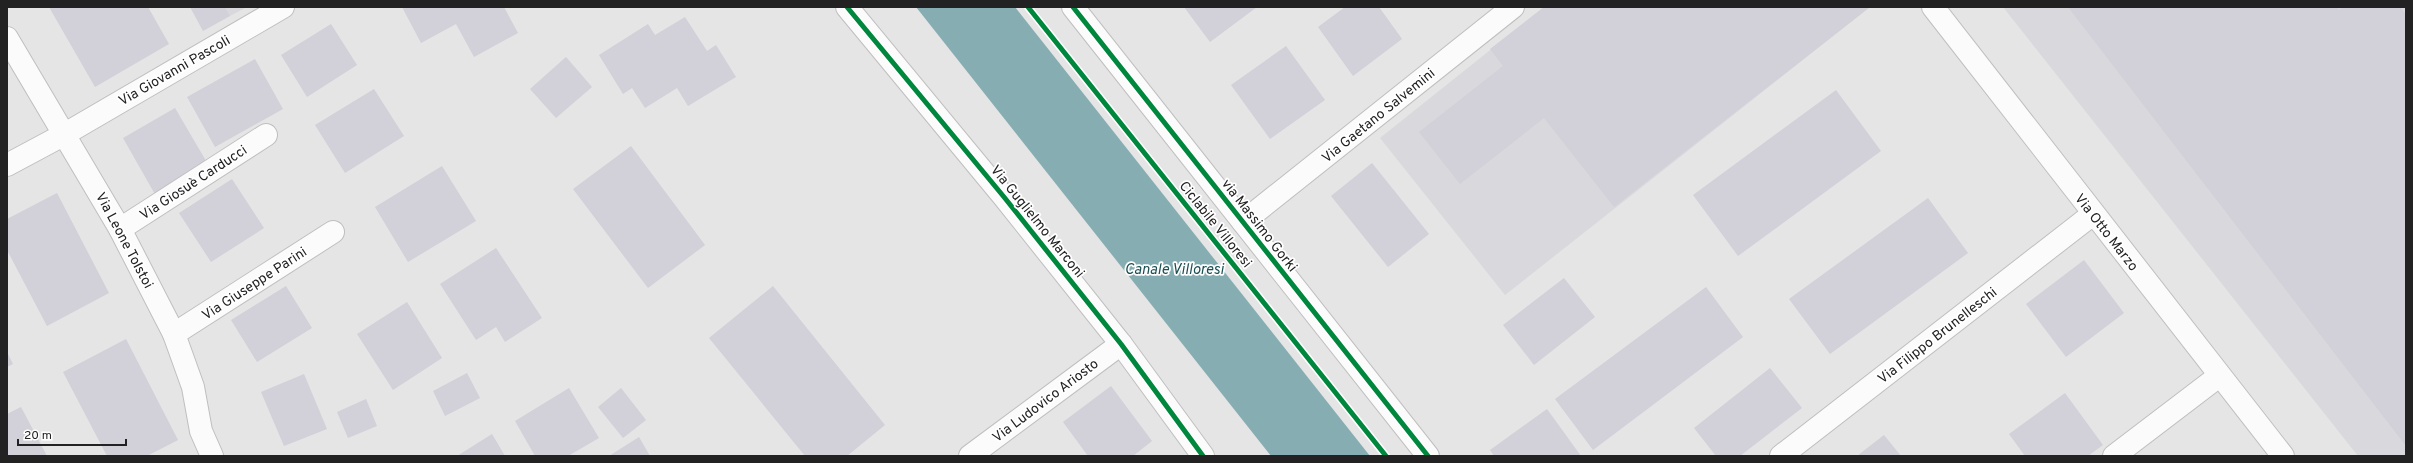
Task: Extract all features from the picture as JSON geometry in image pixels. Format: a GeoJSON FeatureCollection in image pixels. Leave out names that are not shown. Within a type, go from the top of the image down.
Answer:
{"type":"FeatureCollection","features":[{"type":"Feature","properties":{"kind":"street","name":"Via Giovanni Pascoli"},"geometry":{"type":"LineString","coordinates":[[7,166],[66,134],[283,7]]}},
{"type":"Feature","properties":{"kind":"street","name":"Via Guglielmo Marconi"},"geometry":{"type":"LineString","coordinates":[[847,7],[1004,197],[1121,344],[1203,456]]}},
{"type":"Feature","properties":{"kind":"street","name":"via Massimo Gorki"},"geometry":{"type":"LineString","coordinates":[[1073,7],[1428,456]]}},
{"type":"Feature","properties":{"kind":"street","name":"Via Gaetano Salvemini"},"geometry":{"type":"LineString","coordinates":[[1243,222],[1513,7]]}},
{"type":"Feature","properties":{"kind":"street","name":"Via Otto Marzo"},"geometry":{"type":"LineString","coordinates":[[1933,7],[2219,376],[2283,456]]}},
{"type":"Feature","properties":{"kind":"street","name":"Via Leone Tolstoi"},"geometry":{"type":"LineString","coordinates":[[7,38],[66,134],[120,229],[174,334],[193,387],[201,431],[212,456]]}},
{"type":"Feature","properties":{"kind":"street","name":"Via Giosuè Carducci"},"geometry":{"type":"LineString","coordinates":[[120,229],[266,135]]}},
{"type":"Feature","properties":{"kind":"street","name":"Via Filippo Brunelleschi"},"geometry":{"type":"LineString","coordinates":[[1781,456],[2093,214]]}},
{"type":"Feature","properties":{"kind":"street","name":"Via Giuseppe Parini"},"geometry":{"type":"LineString","coordinates":[[174,334],[333,232]]}},
{"type":"Feature","properties":{"kind":"street","name":"Via Ludovico Ariosto"},"geometry":{"type":"LineString","coordinates":[[970,456],[1121,344]]}},
{"type":"Feature","properties":{"kind":"street"},"geometry":{"type":"LineString","coordinates":[[2114,456],[2219,376]]}},
{"type":"Feature","properties":{"kind":"shaded area"},"geometry":{"type":"Polygon","coordinates":[[[225,7],[247,7],[230,16],[225,7]]]}},
{"type":"Feature","properties":{"kind":"shaded area"},"geometry":{"type":"Polygon","coordinates":[[[1544,7],[1870,7],[1505,295],[1380,138],[1544,7]]]}},
{"type":"Feature","properties":{"kind":"shaded area"},"geometry":{"type":"Polygon","coordinates":[[[2003,7],[2406,7],[2406,456],[2358,456],[2003,7]]]}},
{"type":"Feature","properties":{"kind":"water","name":"Canale Villoresi"},"geometry":{"type":"Polygon","coordinates":[[[916,7],[1015,7],[1370,456],[1271,456],[916,7]]]}},
{"type":"Feature","properties":{"kind":"building"},"geometry":{"type":"Polygon","coordinates":[[[49,7],[148,7],[169,44],[95,87],[49,7]]]}},
{"type":"Feature","properties":{"kind":"building"},"geometry":{"type":"Polygon","coordinates":[[[190,7],[225,7],[230,16],[203,31],[190,7]]]}},
{"type":"Feature","properties":{"kind":"building"},"geometry":{"type":"Polygon","coordinates":[[[402,7],[504,7],[518,33],[474,57],[456,24],[421,43],[402,7]]]}},
{"type":"Feature","properties":{"kind":"building"},"geometry":{"type":"Polygon","coordinates":[[[1184,7],[1257,7],[1210,42],[1184,7]]]}},
{"type":"Feature","properties":{"kind":"building"},"geometry":{"type":"Polygon","coordinates":[[[1345,7],[1379,7],[1402,39],[1353,76],[1318,27],[1345,7]]]}},
{"type":"Feature","properties":{"kind":"building"},"geometry":{"type":"Polygon","coordinates":[[[1544,7],[1870,7],[1614,207],[1544,118],[1460,184],[1419,132],[1503,66],[1490,49],[1544,7]]]}},
{"type":"Feature","properties":{"kind":"building"},"geometry":{"type":"Polygon","coordinates":[[[2068,7],[2337,7],[2339,10],[2342,7],[2400,7],[2406,15],[2406,446],[2068,7]]]}},
{"type":"Feature","properties":{"kind":"building"},"geometry":{"type":"Polygon","coordinates":[[[685,17],[707,51],[716,45],[736,77],[688,106],[677,88],[645,108],[632,88],[623,94],[599,55],[648,24],[655,35],[685,17]]]}},
{"type":"Feature","properties":{"kind":"building"},"geometry":{"type":"Polygon","coordinates":[[[331,24],[357,65],[307,97],[281,55],[331,24]]]}},
{"type":"Feature","properties":{"kind":"building"},"geometry":{"type":"Polygon","coordinates":[[[1286,46],[1325,100],[1270,139],[1231,85],[1286,46]]]}},
{"type":"Feature","properties":{"kind":"building"},"geometry":{"type":"Polygon","coordinates":[[[566,57],[592,87],[556,118],[530,89],[566,57]]]}},
{"type":"Feature","properties":{"kind":"building"},"geometry":{"type":"Polygon","coordinates":[[[255,59],[283,109],[215,147],[187,97],[255,59]]]}},
{"type":"Feature","properties":{"kind":"building"},"geometry":{"type":"Polygon","coordinates":[[[374,89],[404,136],[345,173],[315,125],[374,89]]]}},
{"type":"Feature","properties":{"kind":"building"},"geometry":{"type":"Polygon","coordinates":[[[1836,90],[1881,151],[1738,256],[1693,195],[1836,90]]]}},
{"type":"Feature","properties":{"kind":"building"},"geometry":{"type":"Polygon","coordinates":[[[175,108],[209,166],[156,196],[123,138],[175,108]]]}},
{"type":"Feature","properties":{"kind":"building"},"geometry":{"type":"Polygon","coordinates":[[[631,146],[705,245],[648,288],[573,189],[631,146]]]}},
{"type":"Feature","properties":{"kind":"building"},"geometry":{"type":"Polygon","coordinates":[[[1372,163],[1429,234],[1388,267],[1331,196],[1372,163]]]}},
{"type":"Feature","properties":{"kind":"building"},"geometry":{"type":"Polygon","coordinates":[[[442,166],[476,221],[408,262],[375,207],[442,166]]]}},
{"type":"Feature","properties":{"kind":"building"},"geometry":{"type":"Polygon","coordinates":[[[232,179],[264,228],[211,262],[179,213],[232,179]]]}},
{"type":"Feature","properties":{"kind":"building"},"geometry":{"type":"Polygon","coordinates":[[[57,193],[109,293],[47,326],[7,250],[7,219],[57,193]]]}},
{"type":"Feature","properties":{"kind":"building"},"geometry":{"type":"Polygon","coordinates":[[[1928,198],[1968,253],[1830,354],[1789,299],[1928,198]]]}},
{"type":"Feature","properties":{"kind":"building"},"geometry":{"type":"Polygon","coordinates":[[[496,248],[542,318],[505,342],[496,327],[476,340],[440,284],[496,248]]]}},
{"type":"Feature","properties":{"kind":"building"},"geometry":{"type":"Polygon","coordinates":[[[2084,260],[2124,313],[2066,357],[2026,304],[2084,260]]]}},
{"type":"Feature","properties":{"kind":"building"},"geometry":{"type":"Polygon","coordinates":[[[1564,278],[1595,317],[1534,365],[1503,325],[1564,278]]]}},
{"type":"Feature","properties":{"kind":"building"},"geometry":{"type":"Polygon","coordinates":[[[286,286],[312,328],[257,362],[231,320],[286,286]]]}},
{"type":"Feature","properties":{"kind":"building"},"geometry":{"type":"Polygon","coordinates":[[[773,286],[885,425],[847,456],[805,456],[709,338],[773,286]]]}},
{"type":"Feature","properties":{"kind":"building"},"geometry":{"type":"Polygon","coordinates":[[[1706,287],[1743,337],[1593,450],[1555,399],[1706,287]]]}},
{"type":"Feature","properties":{"kind":"building"},"geometry":{"type":"Polygon","coordinates":[[[407,302],[442,358],[393,390],[357,334],[407,302]]]}},
{"type":"Feature","properties":{"kind":"building"},"geometry":{"type":"Polygon","coordinates":[[[126,339],[178,440],[147,456],[107,456],[63,372],[126,339]]]}},
{"type":"Feature","properties":{"kind":"building"},"geometry":{"type":"Polygon","coordinates":[[[7,352],[13,364],[7,367],[7,352]]]}},
{"type":"Feature","properties":{"kind":"building"},"geometry":{"type":"Polygon","coordinates":[[[1770,368],[1802,408],[1740,456],[1716,456],[1694,428],[1770,368]]]}},
{"type":"Feature","properties":{"kind":"building"},"geometry":{"type":"Polygon","coordinates":[[[467,373],[480,398],[445,416],[433,391],[467,373]]]}},
{"type":"Feature","properties":{"kind":"building"},"geometry":{"type":"Polygon","coordinates":[[[304,374],[327,429],[284,446],[261,392],[304,374]]]}},
{"type":"Feature","properties":{"kind":"building"},"geometry":{"type":"Polygon","coordinates":[[[1111,386],[1152,441],[1133,456],[1088,456],[1063,422],[1111,386]]]}},
{"type":"Feature","properties":{"kind":"building"},"geometry":{"type":"Polygon","coordinates":[[[569,388],[599,438],[568,456],[535,456],[515,421],[569,388]]]}},
{"type":"Feature","properties":{"kind":"building"},"geometry":{"type":"Polygon","coordinates":[[[621,388],[646,420],[623,438],[598,407],[621,388]]]}},
{"type":"Feature","properties":{"kind":"building"},"geometry":{"type":"Polygon","coordinates":[[[2065,393],[2103,445],[2088,456],[2025,456],[2009,434],[2065,393]]]}},
{"type":"Feature","properties":{"kind":"building"},"geometry":{"type":"Polygon","coordinates":[[[366,399],[377,426],[348,438],[337,412],[366,399]]]}},
{"type":"Feature","properties":{"kind":"building"},"geometry":{"type":"Polygon","coordinates":[[[21,407],[47,456],[7,456],[7,414],[21,407]]]}},
{"type":"Feature","properties":{"kind":"building"},"geometry":{"type":"Polygon","coordinates":[[[1547,409],[1581,456],[1494,456],[1490,450],[1547,409]]]}},
{"type":"Feature","properties":{"kind":"building"},"geometry":{"type":"Polygon","coordinates":[[[492,434],[505,456],[457,456],[492,434]]]}},
{"type":"Feature","properties":{"kind":"building"},"geometry":{"type":"Polygon","coordinates":[[[1884,435],[1901,456],[1857,456],[1884,435]]]}},
{"type":"Feature","properties":{"kind":"building"},"geometry":{"type":"Polygon","coordinates":[[[639,437],[650,456],[609,456],[639,437]]]}},
{"type":"Feature","properties":{"kind":"cycle path"},"geometry":{"type":"LineString","coordinates":[[847,7],[1004,197],[1121,344],[1203,456]]}},
{"type":"Feature","properties":{"kind":"cycle path","name":"Ciclabile Villoresi"},"geometry":{"type":"LineString","coordinates":[[1028,7],[1386,456]]}},
{"type":"Feature","properties":{"kind":"cycle path"},"geometry":{"type":"LineString","coordinates":[[1073,7],[1428,456]]}}]}
